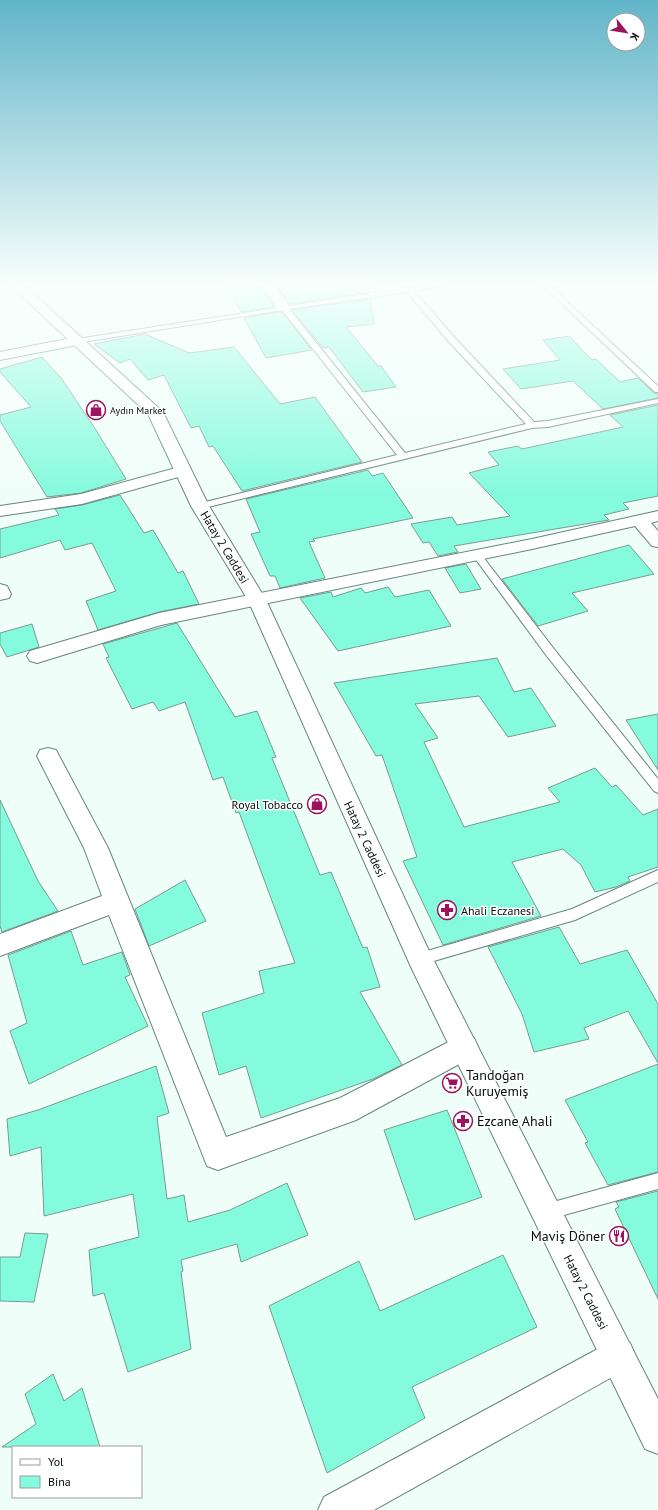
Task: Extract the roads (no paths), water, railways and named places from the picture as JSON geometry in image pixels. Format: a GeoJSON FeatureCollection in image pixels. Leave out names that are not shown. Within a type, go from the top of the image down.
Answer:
{"type":"FeatureCollection","features":[{"type":"Feature","properties":{"kind":"street","name":"Hatay 2 Caddesi"},"geometry":{"type":"LineString","coordinates":[[93,355],[155,412],[200,506],[257,600],[420,959],[658,1436]]}},
{"type":"Feature","properties":{"kind":"street"},"geometry":{"type":"LineString","coordinates":[[0,511],[82,499],[183,471]]}},
{"type":"Feature","properties":{"kind":"street"},"geometry":{"type":"LineString","coordinates":[[37,656],[159,619],[477,555],[658,516]]}},
{"type":"Feature","properties":{"kind":"street"},"geometry":{"type":"LineString","coordinates":[[639,520],[658,542]]}},
{"type":"Feature","properties":{"kind":"street"},"geometry":{"type":"LineString","coordinates":[[48,756],[96,848],[116,902],[218,1155],[346,1110],[464,1047]]}},
{"type":"Feature","properties":{"kind":"street"},"geometry":{"type":"LineString","coordinates":[[0,945],[116,902]]}},
{"type":"Feature","properties":{"kind":"street"},"geometry":{"type":"LineString","coordinates":[[337,1510],[618,1355]]}},
{"type":"Feature","properties":{"kind":"lane"},"geometry":{"type":"LineString","coordinates":[[322,355],[403,457]]}},
{"type":"Feature","properties":{"kind":"lane"},"geometry":{"type":"LineString","coordinates":[[467,355],[532,425]]}},
{"type":"Feature","properties":{"kind":"lane"},"geometry":{"type":"LineString","coordinates":[[621,355],[658,390]]}},
{"type":"Feature","properties":{"kind":"lane"},"geometry":{"type":"LineString","coordinates":[[200,506],[390,458],[403,457],[532,425],[548,424],[658,401]]}},
{"type":"Feature","properties":{"kind":"lane"},"geometry":{"type":"LineString","coordinates":[[477,555],[550,652],[658,788]]}},
{"type":"Feature","properties":{"kind":"lane"},"geometry":{"type":"LineString","coordinates":[[420,959],[575,914],[658,876]]}},
{"type":"Feature","properties":{"kind":"lane"},"geometry":{"type":"LineString","coordinates":[[546,1212],[658,1181]]}},
{"type":"Feature","properties":{"kind":"place","name":"Aydın Market"},"geometry":{"type":"Point","coordinates":[96,410]}},
{"type":"Feature","properties":{"kind":"place","name":"Royal Tobacco"},"geometry":{"type":"Point","coordinates":[317,804]}},
{"type":"Feature","properties":{"kind":"place","name":"Ahali Eczanesi"},"geometry":{"type":"Point","coordinates":[447,910]}},
{"type":"Feature","properties":{"kind":"place","name":"Tandoğan Kuruyemiş"},"geometry":{"type":"Point","coordinates":[452,1083]}},
{"type":"Feature","properties":{"kind":"place","name":"Ezcane Ahali"},"geometry":{"type":"Point","coordinates":[463,1121]}},
{"type":"Feature","properties":{"kind":"place","name":"Maviş Döner"},"geometry":{"type":"Point","coordinates":[619,1236]}}]}
